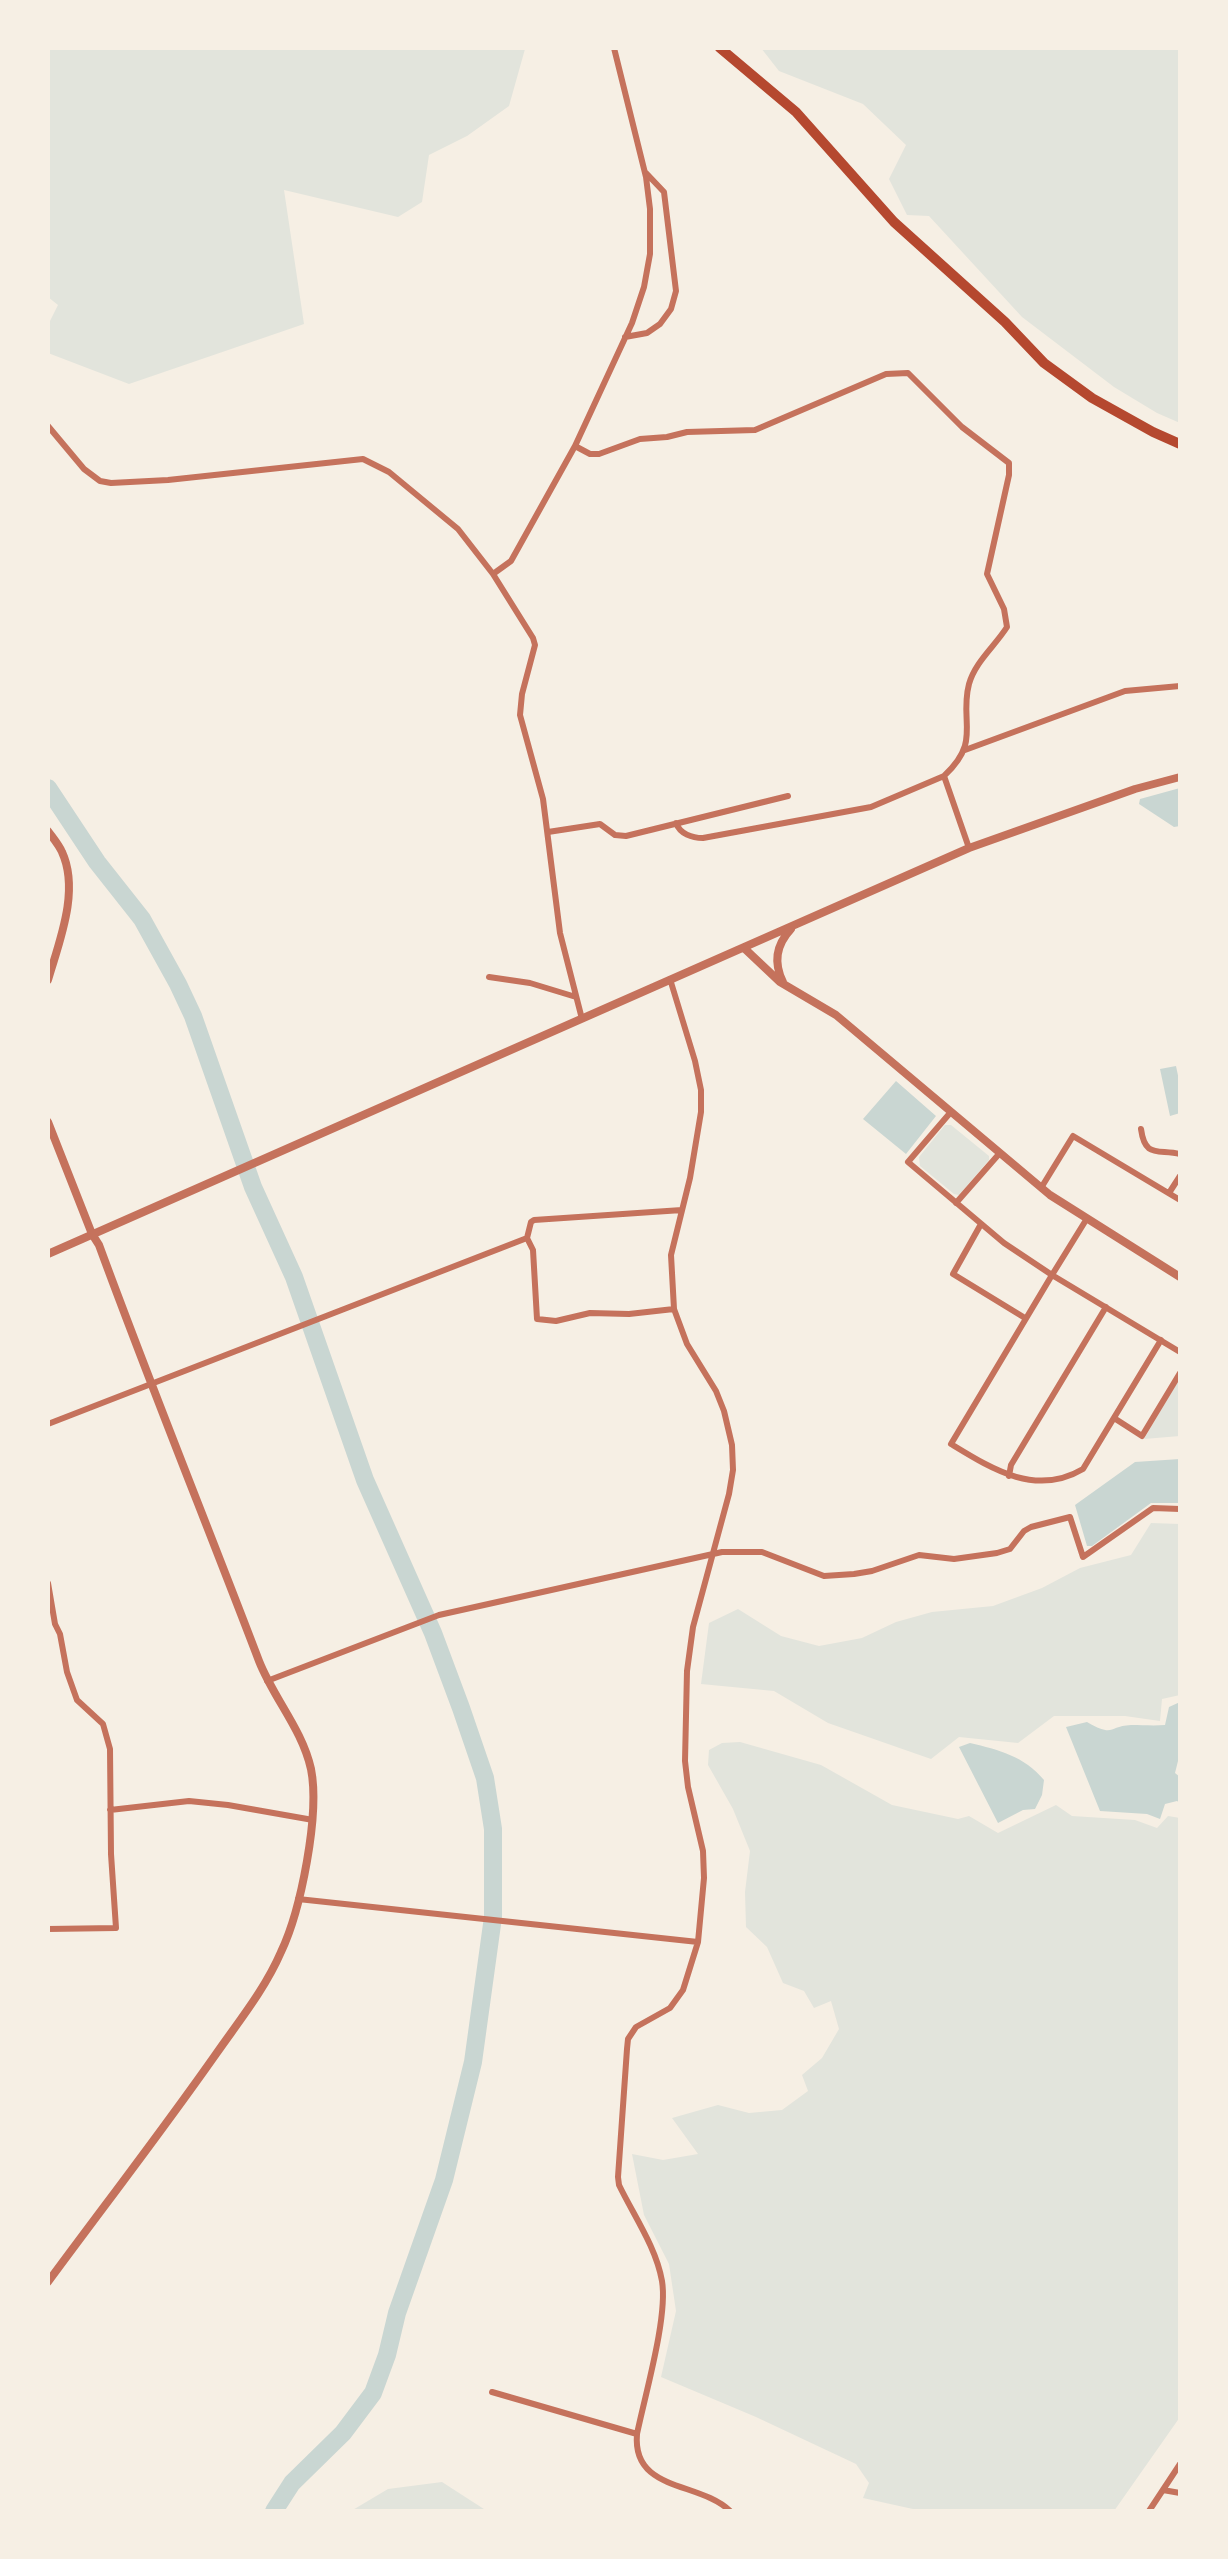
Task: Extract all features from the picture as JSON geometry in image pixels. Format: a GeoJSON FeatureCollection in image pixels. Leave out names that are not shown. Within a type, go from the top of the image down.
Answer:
{"type":"FeatureCollection","features":[{"type":"Feature","properties":{"kind":"highway"},"geometry":{"type":"LineString","coordinates":[[720,48],[796,112],[894,222],[1005,322],[1044,363],[1092,398],[1180,444]]}},
{"type":"Feature","properties":{"kind":"street"},"geometry":{"type":"LineString","coordinates":[[493,574],[511,561],[575,446],[625,337],[644,287],[650,254],[650,209],[644,170],[614,48]]}},
{"type":"Feature","properties":{"kind":"street"},"geometry":{"type":"LineString","coordinates":[[625,337],[647,333],[660,324],[671,309],[676,291],[664,192],[644,170]]}},
{"type":"Feature","properties":{"kind":"street"},"geometry":{"type":"LineString","coordinates":[[575,446],[590,454],[599,454],[640,439],[687,432],[755,430],[886,374],[908,373],[962,427],[1009,463],[987,574],[1004,609],[1007,627],[977,665],[970,681],[965,750],[959,761],[944,776],[871,807],[703,838],[686,834],[678,829],[676,823]]}},
{"type":"Feature","properties":{"kind":"street"},"geometry":{"type":"LineString","coordinates":[[48,426],[84,469],[100,481],[111,483],[168,480],[363,459],[389,472],[458,529],[493,574],[528,628],[535,645],[520,706],[548,832],[560,933],[582,1019]]}},
{"type":"Feature","properties":{"kind":"street"},"geometry":{"type":"LineString","coordinates":[[965,750],[1125,691],[1180,686]]}},
{"type":"Feature","properties":{"kind":"street"},"geometry":{"type":"LineString","coordinates":[[944,776],[969,848]]}},
{"type":"Feature","properties":{"kind":"street"},"geometry":{"type":"LineString","coordinates":[[48,1254],[969,848],[1135,789],[1180,777]]}},
{"type":"Feature","properties":{"kind":"street"},"geometry":{"type":"LineString","coordinates":[[548,832],[600,824],[615,835],[626,836],[788,796]]}},
{"type":"Feature","properties":{"kind":"street"},"geometry":{"type":"LineString","coordinates":[[48,831],[62,852],[69,876],[65,911],[48,980]]}},
{"type":"Feature","properties":{"kind":"street"},"geometry":{"type":"LineString","coordinates":[[787,986],[780,976],[777,951],[795,926]]}},
{"type":"Feature","properties":{"kind":"street"},"geometry":{"type":"LineString","coordinates":[[744,948],[787,986],[836,1015],[1041,1188],[1086,1220],[1180,1277]]}},
{"type":"Feature","properties":{"kind":"street"},"geometry":{"type":"LineString","coordinates":[[489,977],[530,983],[576,997]]}},
{"type":"Feature","properties":{"kind":"street"},"geometry":{"type":"LineString","coordinates":[[670,979],[701,1090],[700,1125],[670,1266],[674,1309],[690,1351],[716,1391],[732,1445],[733,1470],[693,1627],[687,1671],[688,1787],[703,1851],[704,1878],[698,1942],[683,1990],[670,2008],[636,2027],[628,2039],[618,2177],[619,2185],[643,2229],[662,2281],[663,2303],[637,2434],[637,2454],[649,2471],[660,2479],[717,2501],[730,2511]]}},
{"type":"Feature","properties":{"kind":"street"},"geometry":{"type":"LineString","coordinates":[[950,1113],[908,1162],[1004,1243],[1180,1352]]}},
{"type":"Feature","properties":{"kind":"street"},"geometry":{"type":"LineString","coordinates":[[48,1122],[99,1245],[267,1681],[297,1729],[311,1768],[313,1820],[298,1899],[282,1951],[253,2000],[195,2084],[48,2282]]}},
{"type":"Feature","properties":{"kind":"street"},"geometry":{"type":"LineString","coordinates":[[1141,1129],[1144,1145],[1148,1149],[1180,1154]]}},
{"type":"Feature","properties":{"kind":"street"},"geometry":{"type":"LineString","coordinates":[[1041,1188],[1073,1136],[1180,1200]]}},
{"type":"Feature","properties":{"kind":"street"},"geometry":{"type":"LineString","coordinates":[[956,1203],[999,1154]]}},
{"type":"Feature","properties":{"kind":"street"},"geometry":{"type":"LineString","coordinates":[[1169,1193],[1180,1176]]}},
{"type":"Feature","properties":{"kind":"street"},"geometry":{"type":"LineString","coordinates":[[674,1309],[629,1314],[590,1313],[556,1321],[537,1319],[533,1250],[527,1238],[534,1220],[682,1210]]}},
{"type":"Feature","properties":{"kind":"street"},"geometry":{"type":"LineString","coordinates":[[1086,1220],[951,1444],[1009,1476],[1064,1481],[1083,1469],[1161,1340]]}},
{"type":"Feature","properties":{"kind":"street"},"geometry":{"type":"LineString","coordinates":[[981,1224],[953,1274],[1025,1318]]}},
{"type":"Feature","properties":{"kind":"street"},"geometry":{"type":"LineString","coordinates":[[48,1424],[527,1238]]}},
{"type":"Feature","properties":{"kind":"street"},"geometry":{"type":"LineString","coordinates":[[1009,1476],[1011,1465],[1106,1307]]}},
{"type":"Feature","properties":{"kind":"street"},"geometry":{"type":"LineString","coordinates":[[1114,1418],[1142,1436],[1180,1373]]}},
{"type":"Feature","properties":{"kind":"street"},"geometry":{"type":"LineString","coordinates":[[267,1681],[439,1615],[722,1552],[762,1552],[818,1575],[854,1574],[919,1555],[954,1559],[997,1553],[1010,1549],[1031,1527],[1070,1517],[1083,1557],[1153,1508],[1180,1509]]}},
{"type":"Feature","properties":{"kind":"street"},"geometry":{"type":"LineString","coordinates":[[48,1583],[55,1624],[77,1700],[103,1724],[110,1749],[116,1928],[48,1929]]}},
{"type":"Feature","properties":{"kind":"street"},"geometry":{"type":"LineString","coordinates":[[110,1810],[189,1801],[313,1820]]}},
{"type":"Feature","properties":{"kind":"street"},"geometry":{"type":"LineString","coordinates":[[298,1899],[698,1942]]}},
{"type":"Feature","properties":{"kind":"street"},"geometry":{"type":"LineString","coordinates":[[492,2392],[637,2434]]}},
{"type":"Feature","properties":{"kind":"street"},"geometry":{"type":"LineString","coordinates":[[1149,2511],[1180,2464]]}},
{"type":"Feature","properties":{"kind":"street"},"geometry":{"type":"LineString","coordinates":[[1163,2490],[1180,2493]]}},
{"type":"Feature","properties":{"kind":"shaded area"},"geometry":{"type":"Polygon","coordinates":[[[48,48],[525,49],[509,106],[467,136],[429,155],[422,202],[398,217],[284,190],[304,324],[129,384],[48,353],[48,325],[58,305],[48,297],[48,48]]]}},
{"type":"Feature","properties":{"kind":"shaded area"},"geometry":{"type":"Polygon","coordinates":[[[761,48],[1180,48],[1180,423],[1114,387],[1022,317],[929,216],[907,215],[889,179],[906,145],[863,104],[779,71],[761,48]]]}},
{"type":"Feature","properties":{"kind":"shaded area"},"geometry":{"type":"Polygon","coordinates":[[[1180,788],[1180,826],[1174,827],[1139,804],[1140,799],[1180,788]]]}},
{"type":"Feature","properties":{"kind":"shaded area"},"geometry":{"type":"Polygon","coordinates":[[[1176,1066],[1180,1113],[1170,1116],[1160,1069],[1176,1066]]]}},
{"type":"Feature","properties":{"kind":"shaded area"},"geometry":{"type":"Polygon","coordinates":[[[896,1081],[936,1116],[906,1154],[863,1119],[896,1081]]]}},
{"type":"Feature","properties":{"kind":"shaded area"},"geometry":{"type":"Polygon","coordinates":[[[945,1125],[951,1125],[989,1156],[989,1160],[959,1195],[920,1166],[919,1157],[945,1125]]]}},
{"type":"Feature","properties":{"kind":"shaded area"},"geometry":{"type":"Polygon","coordinates":[[[1180,1378],[1180,1436],[1144,1439],[1180,1378]]]}},
{"type":"Feature","properties":{"kind":"shaded area"},"geometry":{"type":"Polygon","coordinates":[[[1180,1459],[1180,1503],[1151,1503],[1092,1546],[1087,1546],[1075,1505],[1135,1462],[1180,1459]]]}},
{"type":"Feature","properties":{"kind":"shaded area"},"geometry":{"type":"Polygon","coordinates":[[[1151,1523],[1180,1524],[1180,1695],[1162,1699],[1160,1721],[1125,1716],[1054,1716],[1018,1743],[959,1737],[931,1759],[828,1723],[774,1691],[701,1684],[709,1623],[738,1609],[781,1636],[819,1646],[862,1638],[896,1622],[932,1612],[993,1606],[1042,1588],[1080,1568],[1131,1555],[1151,1523]]]}},
{"type":"Feature","properties":{"kind":"shaded area"},"geometry":{"type":"Polygon","coordinates":[[[1180,1702],[1180,1753],[1175,1773],[1180,1777],[1180,1803],[1165,1804],[1160,1819],[1147,1814],[1100,1811],[1066,1727],[1087,1722],[1107,1730],[1131,1725],[1165,1725],[1169,1707],[1180,1702]]]}},
{"type":"Feature","properties":{"kind":"shaded area"},"geometry":{"type":"Polygon","coordinates":[[[740,1742],[821,1765],[892,1805],[958,1819],[969,1816],[998,1833],[1056,1805],[1072,1816],[1135,1820],[1157,1828],[1168,1816],[1180,1818],[1180,2417],[1114,2511],[922,2511],[863,2498],[869,2483],[856,2464],[661,2377],[676,2311],[669,2264],[644,2215],[632,2154],[663,2160],[698,2154],[672,2118],[718,2105],[749,2113],[782,2110],[808,2091],[802,2075],[822,2058],[839,2029],[831,2001],[814,2008],[804,1991],[783,1983],[767,1947],[746,1927],[745,1892],[750,1851],[733,1809],[708,1765],[709,1750],[722,1743],[740,1742]]]}},
{"type":"Feature","properties":{"kind":"shaded area"},"geometry":{"type":"Polygon","coordinates":[[[970,1743],[1010,1755],[1028,1765],[1044,1780],[1042,1795],[1035,1809],[1023,1810],[998,1823],[959,1747],[970,1743]]]}},
{"type":"Feature","properties":{"kind":"shaded area"},"geometry":{"type":"Polygon","coordinates":[[[442,2482],[487,2511],[351,2511],[388,2489],[442,2482]]]}},
{"type":"Feature","properties":{"kind":"waterway"},"geometry":{"type":"LineString","coordinates":[[48,788],[97,862],[142,919],[193,1016],[253,1187],[294,1277],[365,1480],[433,1633],[461,1708],[485,1778],[493,1829],[493,1917],[473,2062],[444,2180],[397,2313],[387,2355],[373,2393],[343,2433],[292,2483],[274,2511]]}}]}
